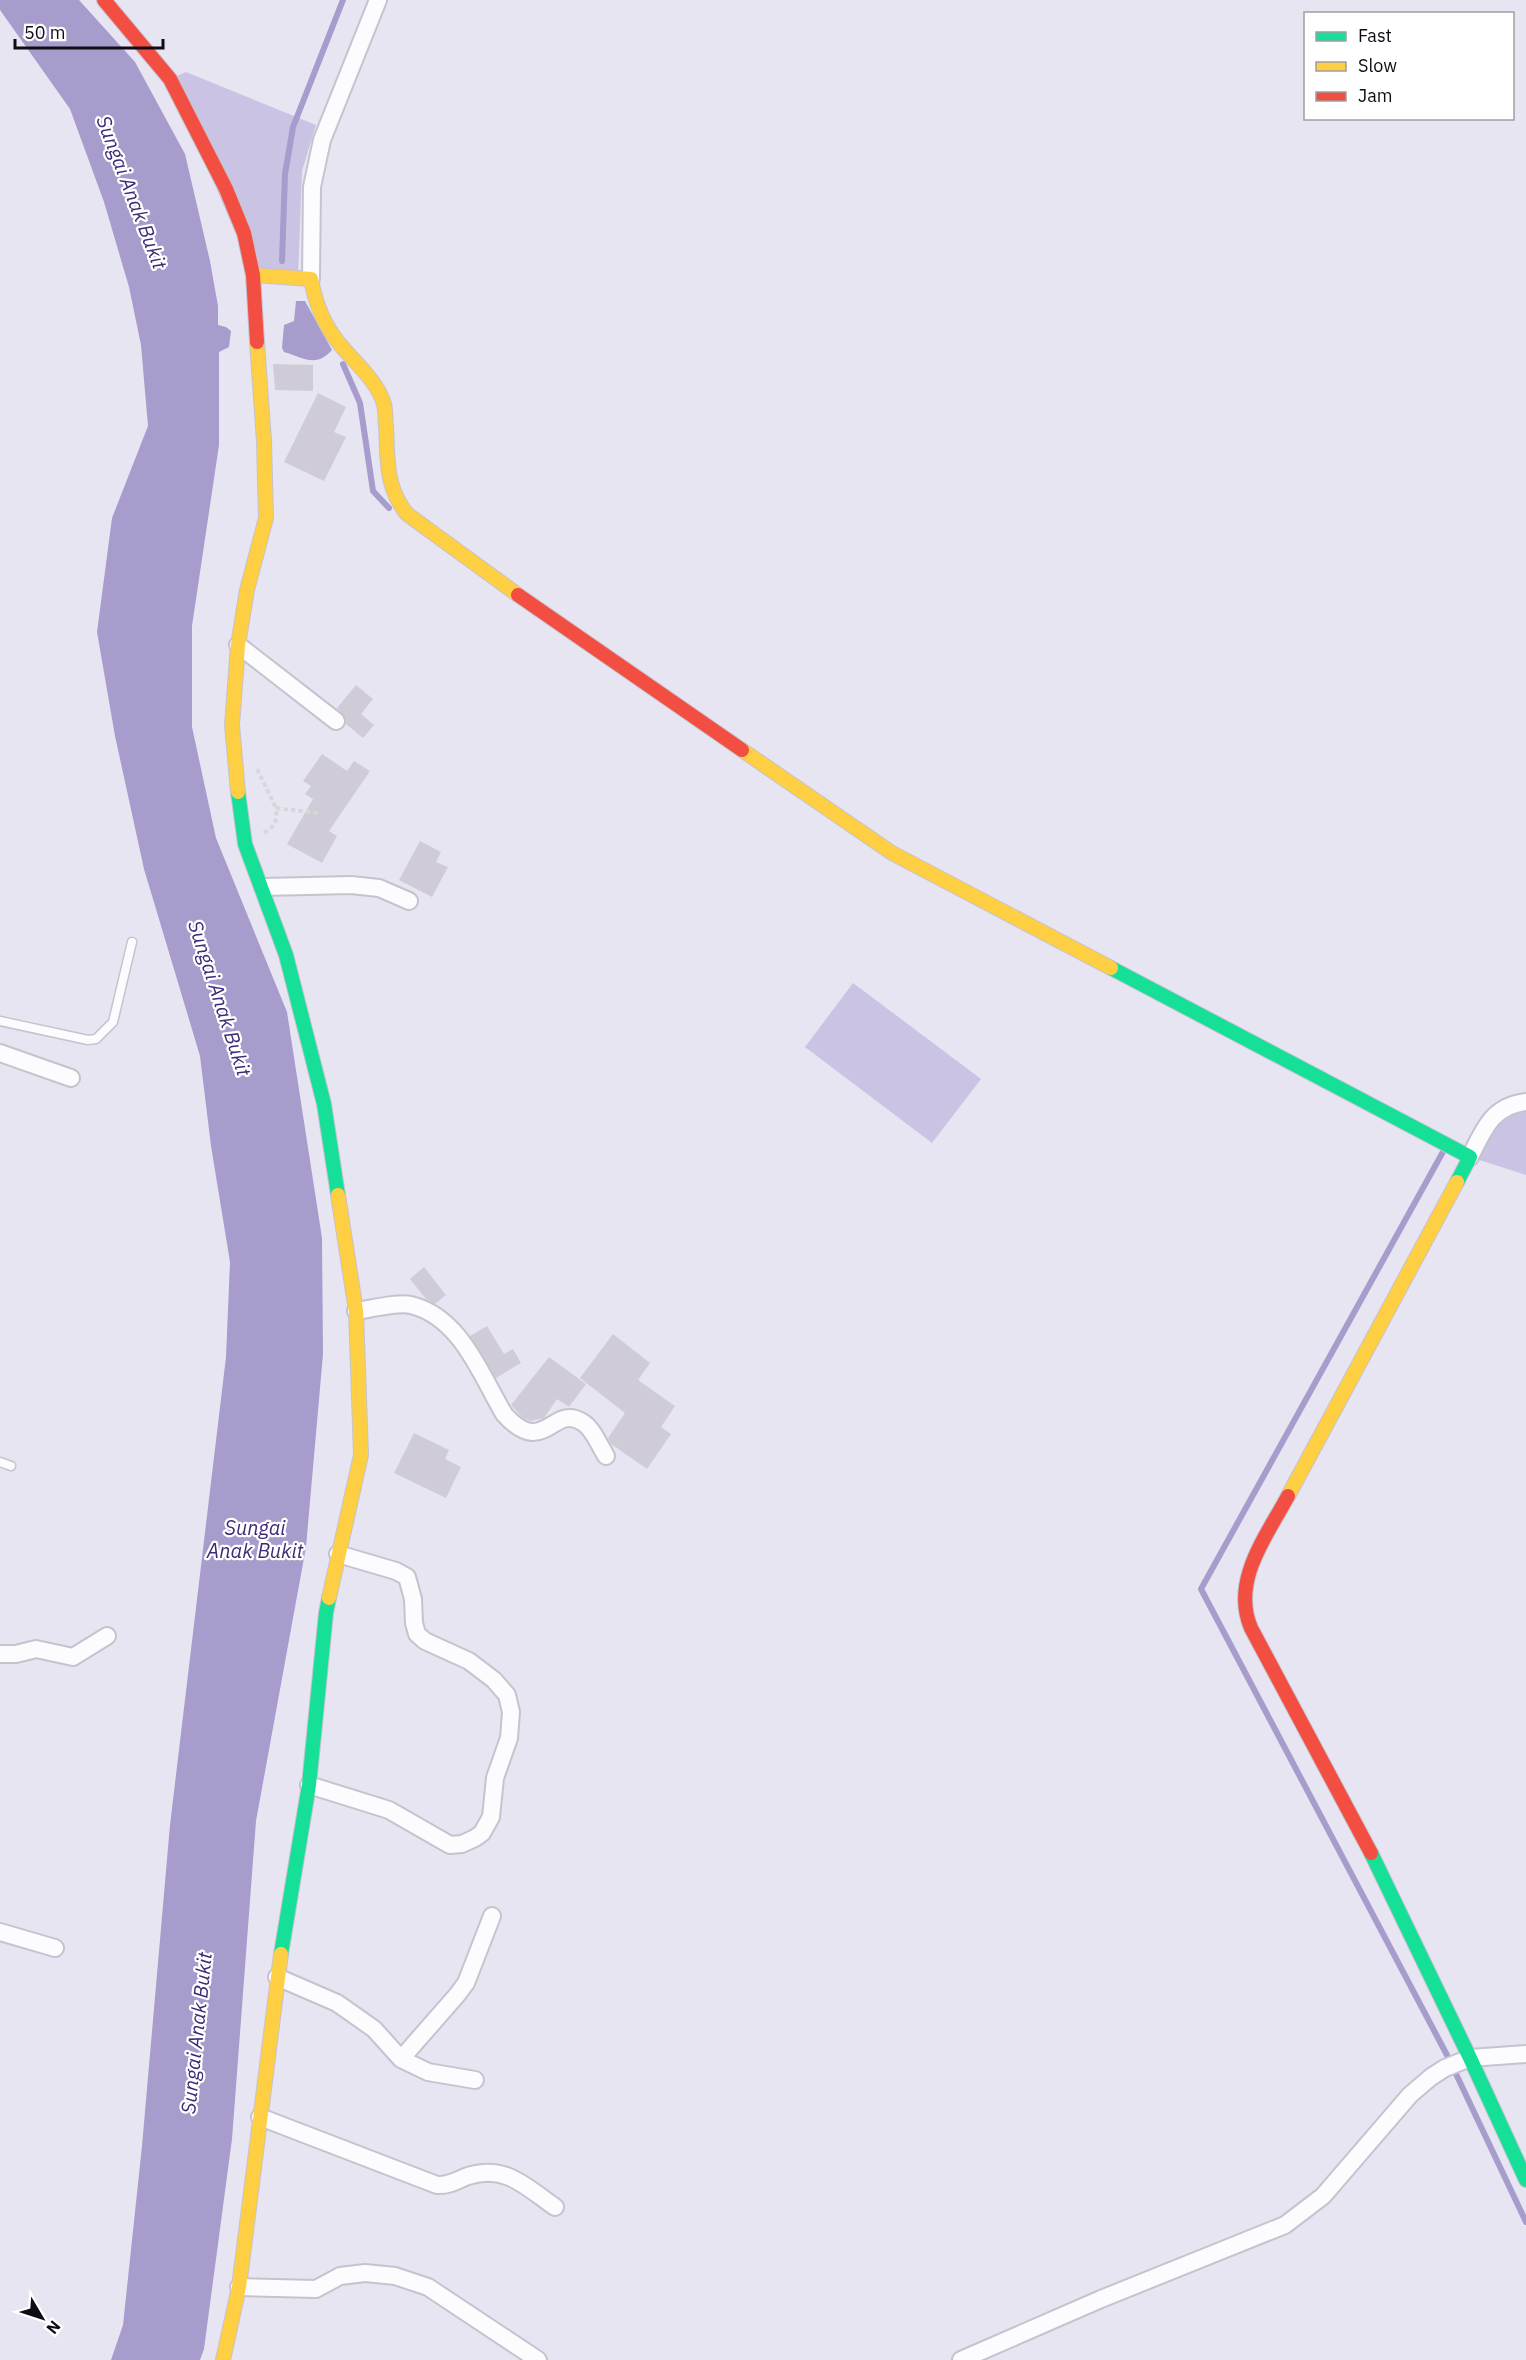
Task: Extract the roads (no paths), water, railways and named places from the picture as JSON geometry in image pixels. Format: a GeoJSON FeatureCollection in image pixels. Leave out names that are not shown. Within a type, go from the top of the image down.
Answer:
{"type":"FeatureCollection","features":[{"type":"Feature","properties":{"kind":"street"},"geometry":{"type":"LineString","coordinates":[[104,0],[170,79],[226,189],[244,233],[254,274],[266,518],[247,590],[238,645],[232,725],[233,756],[245,844],[263,887],[286,955],[324,1104],[356,1311],[361,1455],[326,1612],[309,1785],[277,1977],[239,2287],[224,2360]]}},
{"type":"Feature","properties":{"kind":"street"},"geometry":{"type":"LineString","coordinates":[[378,0],[322,140],[312,187],[311,279],[325,323],[337,341],[373,383],[384,404],[389,479],[396,500],[407,514],[505,587],[891,853],[1470,1156]]}},
{"type":"Feature","properties":{"kind":"street"},"geometry":{"type":"LineString","coordinates":[[254,274],[311,279]]}},
{"type":"Feature","properties":{"kind":"street"},"geometry":{"type":"LineString","coordinates":[[238,645],[336,721]]}},
{"type":"Feature","properties":{"kind":"street"},"geometry":{"type":"LineString","coordinates":[[263,887],[351,885],[379,888],[409,901]]}},
{"type":"Feature","properties":{"kind":"street"},"geometry":{"type":"LineString","coordinates":[[0,1053],[71,1078]]}},
{"type":"Feature","properties":{"kind":"street"},"geometry":{"type":"LineString","coordinates":[[1526,1102],[1513,1103],[1495,1113],[1470,1156],[1254,1560],[1245,1586],[1243,1604],[1251,1628],[1362,1836],[1459,2063],[1526,2180]]}},
{"type":"Feature","properties":{"kind":"street"},"geometry":{"type":"LineString","coordinates":[[356,1311],[409,1304],[443,1319],[460,1339],[504,1414],[513,1424],[531,1433],[538,1432],[563,1419],[580,1420],[588,1426],[606,1456]]}},
{"type":"Feature","properties":{"kind":"street"},"geometry":{"type":"LineString","coordinates":[[309,1785],[389,1810],[450,1845],[462,1844],[482,1833],[491,1816],[495,1778],[509,1738],[511,1712],[507,1695],[494,1680],[469,1661],[425,1641],[417,1634],[413,1599],[407,1577],[396,1571],[338,1554]]}},
{"type":"Feature","properties":{"kind":"street"},"geometry":{"type":"LineString","coordinates":[[0,1654],[16,1654],[36,1649],[73,1657],[107,1636]]}},
{"type":"Feature","properties":{"kind":"street"},"geometry":{"type":"LineString","coordinates":[[401,2059],[466,1983],[492,1916]]}},
{"type":"Feature","properties":{"kind":"street"},"geometry":{"type":"LineString","coordinates":[[0,1932],[56,1948]]}},
{"type":"Feature","properties":{"kind":"street"},"geometry":{"type":"LineString","coordinates":[[277,1977],[337,2003],[374,2029],[401,2059],[428,2072],[475,2080]]}},
{"type":"Feature","properties":{"kind":"street"},"geometry":{"type":"LineString","coordinates":[[962,2360],[1101,2299],[1285,2224],[1323,2196],[1410,2095],[1459,2063],[1526,2054]]}},
{"type":"Feature","properties":{"kind":"street"},"geometry":{"type":"LineString","coordinates":[[260,2117],[437,2185],[444,2186],[468,2176],[492,2171],[506,2174],[555,2207]]}},
{"type":"Feature","properties":{"kind":"street"},"geometry":{"type":"LineString","coordinates":[[239,2287],[316,2289],[340,2276],[365,2273],[395,2276],[428,2287],[538,2360]]}},
{"type":"Feature","properties":{"kind":"lane"},"geometry":{"type":"LineString","coordinates":[[0,1021],[88,1040],[96,1039],[113,1022],[132,942]]}},
{"type":"Feature","properties":{"kind":"lane"},"geometry":{"type":"LineString","coordinates":[[0,1462],[11,1466]]}},
{"type":"Feature","properties":{"kind":"water","name":"Sungai Anak Bukit"},"geometry":{"type":"Polygon","coordinates":[[[0,0],[79,0],[135,62],[185,154],[210,261],[218,306],[218,325],[231,331],[229,347],[219,352],[219,445],[192,626],[192,727],[216,838],[287,1012],[322,1238],[323,1354],[306,1547],[256,1821],[232,2139],[204,2349],[200,2360],[111,2360],[123,2325],[142,2146],[170,1825],[226,1357],[230,1262],[211,1146],[200,1056],[144,869],[115,736],[97,632],[112,518],[148,426],[141,345],[129,287],[104,202],[70,109],[0,10],[0,0]]]}},
{"type":"Feature","properties":{"kind":"water"},"geometry":{"type":"Polygon","coordinates":[[[296,301],[305,301],[332,350],[321,359],[304,359],[284,352],[282,348],[284,325],[294,321],[296,301]]]}},
{"type":"Feature","properties":{"kind":"waterway"},"geometry":{"type":"LineString","coordinates":[[282,261],[285,174],[293,127],[343,0]]}},
{"type":"Feature","properties":{"kind":"waterway"},"geometry":{"type":"LineString","coordinates":[[343,364],[360,403],[373,491],[389,508]]}},
{"type":"Feature","properties":{"kind":"waterway"},"geometry":{"type":"LineString","coordinates":[[1444,1150],[1201,1589],[1448,2057],[1526,2222]]}}]}
